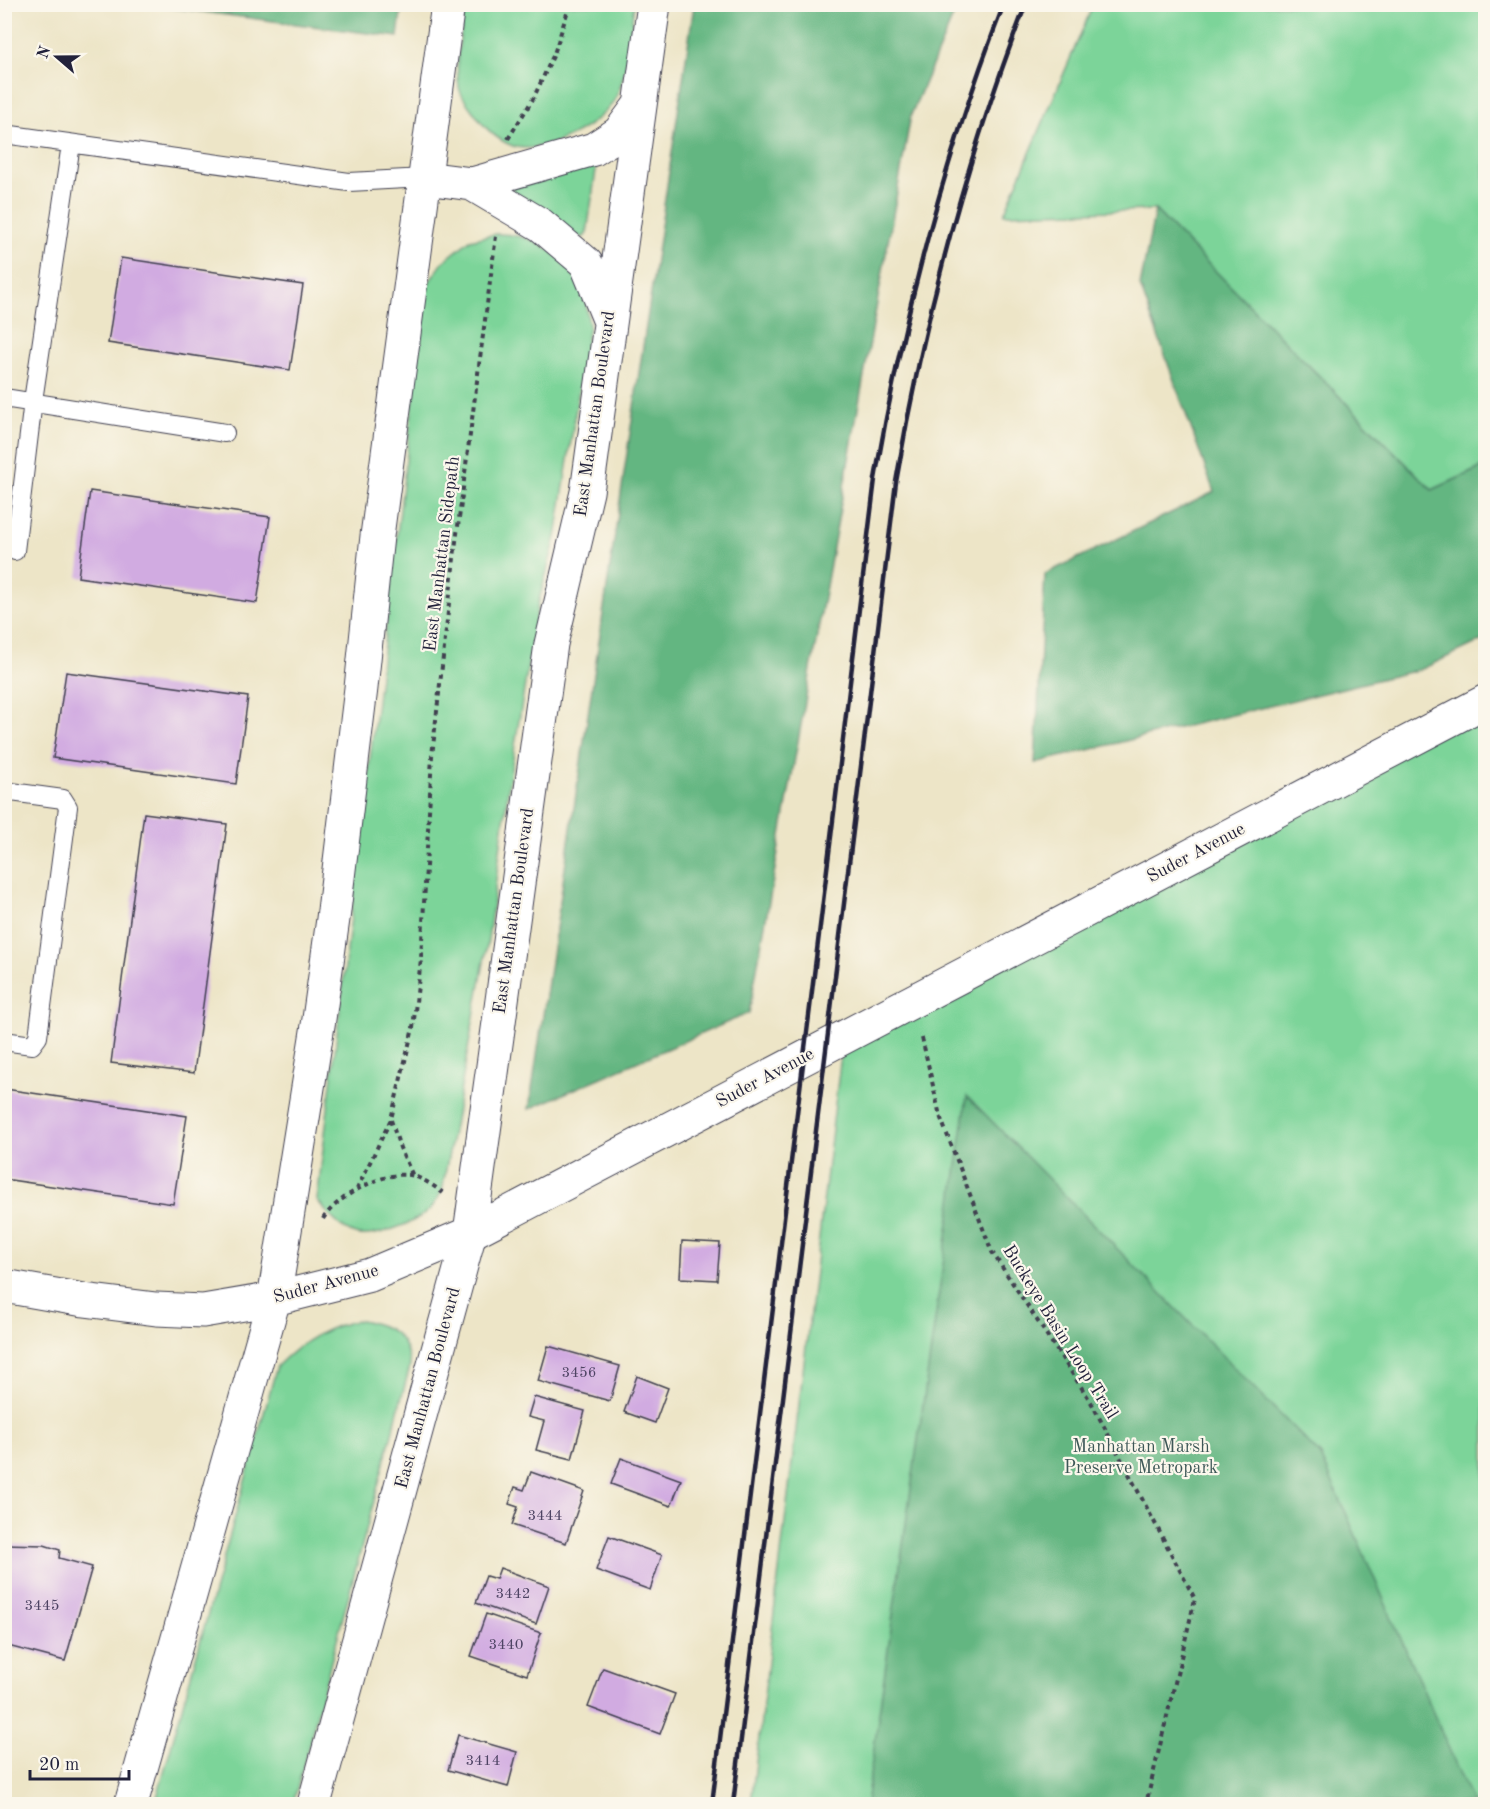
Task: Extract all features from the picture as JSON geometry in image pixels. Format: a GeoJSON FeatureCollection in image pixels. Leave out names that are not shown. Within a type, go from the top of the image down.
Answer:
{"type":"FeatureCollection","features":[{"type":"Feature","properties":{"kind":"street"},"geometry":{"type":"LineString","coordinates":[[131,1804],[274,1299],[333,919],[377,536],[448,4]]}},
{"type":"Feature","properties":{"kind":"street","name":"East Manhattan Boulevard"},"geometry":{"type":"LineString","coordinates":[[315,1804],[470,1233],[551,645],[587,492],[654,4]]}},
{"type":"Feature","properties":{"kind":"street"},"geometry":{"type":"LineString","coordinates":[[425,178],[502,187],[594,149],[619,133],[640,105]]}},
{"type":"Feature","properties":{"kind":"street"},"geometry":{"type":"LineString","coordinates":[[502,187],[541,225],[586,263],[609,320]]}},
{"type":"Feature","properties":{"kind":"street","name":"Suder Avenue"},"geometry":{"type":"LineString","coordinates":[[4,1286],[84,1300],[156,1309],[202,1311],[274,1299],[370,1275],[470,1233],[1485,701]]}},
{"type":"Feature","properties":{"kind":"lane"},"geometry":{"type":"LineString","coordinates":[[4,134],[349,182],[425,178]]}},
{"type":"Feature","properties":{"kind":"lane"},"geometry":{"type":"LineString","coordinates":[[15,550],[33,401],[71,144]]}},
{"type":"Feature","properties":{"kind":"lane"},"geometry":{"type":"LineString","coordinates":[[4,398],[225,433]]}},
{"type":"Feature","properties":{"kind":"lane"},"geometry":{"type":"LineString","coordinates":[[4,792],[63,799],[68,807],[38,1036],[32,1045],[4,1041]]}},
{"type":"Feature","properties":{"kind":"path","name":"East Manhattan Sidepath"},"geometry":{"type":"LineString","coordinates":[[357,1189],[391,1119],[413,1028],[420,971],[433,744],[456,537],[506,143],[533,99],[554,54],[570,4]]}},
{"type":"Feature","properties":{"kind":"path","name":"Buckeye Basin Loop Trail"},"geometry":{"type":"LineString","coordinates":[[922,1038],[940,1116],[992,1252],[1091,1402],[1195,1599],[1146,1804]]}},
{"type":"Feature","properties":{"kind":"path","name":"East Manhattan Sidepath"},"geometry":{"type":"LineString","coordinates":[[321,1222],[327,1212],[357,1189],[385,1177],[413,1176],[399,1148],[391,1119]]}},
{"type":"Feature","properties":{"kind":"path"},"geometry":{"type":"LineString","coordinates":[[413,1176],[442,1191],[470,1233]]}},
{"type":"Feature","properties":{"kind":"green space"},"geometry":{"type":"Polygon","coordinates":[[[402,4],[398,37],[148,5],[402,4]]]}},
{"type":"Feature","properties":{"kind":"green space"},"geometry":{"type":"Polygon","coordinates":[[[465,5],[634,5],[624,73],[617,95],[610,106],[587,127],[556,142],[526,148],[513,146],[496,137],[479,119],[460,90],[458,56],[465,5]]]}},
{"type":"Feature","properties":{"kind":"green space"},"geometry":{"type":"Polygon","coordinates":[[[694,5],[958,5],[911,115],[749,1013],[529,1109],[694,5]]]}},
{"type":"Feature","properties":{"kind":"green space"},"geometry":{"type":"Polygon","coordinates":[[[1093,5],[1485,5],[1485,466],[1432,490],[1155,210],[1004,214],[1093,5]]]}},
{"type":"Feature","properties":{"kind":"green space"},"geometry":{"type":"Polygon","coordinates":[[[594,166],[596,170],[587,233],[584,237],[577,237],[513,196],[512,186],[594,166]]]}},
{"type":"Feature","properties":{"kind":"green space"},"geometry":{"type":"Polygon","coordinates":[[[1155,210],[1432,490],[1485,466],[1485,639],[1422,669],[1035,763],[1045,574],[1214,492],[1140,286],[1155,210]]]}},
{"type":"Feature","properties":{"kind":"green space"},"geometry":{"type":"Polygon","coordinates":[[[496,234],[511,235],[538,242],[559,257],[576,279],[583,293],[589,325],[556,537],[538,604],[510,776],[488,940],[442,1191],[432,1207],[418,1218],[384,1232],[355,1234],[334,1220],[317,1200],[425,302],[429,282],[444,261],[470,240],[496,234]]]}},
{"type":"Feature","properties":{"kind":"green space","name":"Manhattan Marsh Preserve Metropark"},"geometry":{"type":"Polygon","coordinates":[[[1485,701],[1485,1804],[751,1804],[843,1038],[1485,701]]]}},
{"type":"Feature","properties":{"kind":"green space"},"geometry":{"type":"Polygon","coordinates":[[[967,1096],[1321,1456],[1473,1804],[866,1804],[967,1096]]]}},
{"type":"Feature","properties":{"kind":"green space"},"geometry":{"type":"Polygon","coordinates":[[[361,1320],[381,1325],[401,1339],[410,1366],[293,1804],[155,1804],[277,1366],[305,1342],[326,1330],[361,1320]]]}},
{"type":"Feature","properties":{"kind":"building"},"geometry":{"type":"Polygon","coordinates":[[[121,258],[303,285],[290,370],[108,343],[121,258]]]}},
{"type":"Feature","properties":{"kind":"building"},"geometry":{"type":"Polygon","coordinates":[[[90,491],[270,517],[257,603],[78,577],[90,491]]]}},
{"type":"Feature","properties":{"kind":"building"},"geometry":{"type":"Polygon","coordinates":[[[66,672],[248,697],[236,784],[53,758],[66,672]]]}},
{"type":"Feature","properties":{"kind":"building"},"geometry":{"type":"Polygon","coordinates":[[[144,813],[227,824],[194,1073],[111,1063],[144,813]]]}},
{"type":"Feature","properties":{"kind":"building"},"geometry":{"type":"Polygon","coordinates":[[[5,1089],[187,1116],[173,1204],[4,1179],[5,1089]]]}},
{"type":"Feature","properties":{"kind":"building"},"geometry":{"type":"Polygon","coordinates":[[[682,1241],[720,1243],[717,1280],[680,1278],[682,1241]]]}},
{"type":"Feature","properties":{"kind":"building"},"geometry":{"type":"Polygon","coordinates":[[[548,1346],[620,1366],[610,1401],[538,1381],[548,1346]]]}},
{"type":"Feature","properties":{"kind":"building"},"geometry":{"type":"Polygon","coordinates":[[[637,1376],[668,1388],[655,1423],[624,1412],[637,1376]]]}},
{"type":"Feature","properties":{"kind":"building"},"geometry":{"type":"Polygon","coordinates":[[[534,1397],[585,1411],[572,1459],[536,1450],[544,1421],[528,1417],[534,1397]]]}},
{"type":"Feature","properties":{"kind":"building"},"geometry":{"type":"Polygon","coordinates":[[[621,1458],[681,1480],[671,1506],[611,1484],[621,1458]]]}},
{"type":"Feature","properties":{"kind":"building"},"geometry":{"type":"Polygon","coordinates":[[[531,1472],[584,1491],[566,1543],[512,1525],[518,1507],[509,1504],[515,1487],[524,1490],[531,1472]]]}},
{"type":"Feature","properties":{"kind":"building"},"geometry":{"type":"Polygon","coordinates":[[[609,1536],[662,1555],[650,1590],[596,1570],[609,1536]]]}},
{"type":"Feature","properties":{"kind":"building"},"geometry":{"type":"Polygon","coordinates":[[[4,1544],[44,1545],[60,1550],[59,1558],[92,1567],[65,1661],[4,1645],[4,1544]]]}},
{"type":"Feature","properties":{"kind":"building"},"geometry":{"type":"Polygon","coordinates":[[[500,1568],[549,1586],[536,1624],[476,1603],[486,1576],[496,1579],[500,1568]]]}},
{"type":"Feature","properties":{"kind":"building"},"geometry":{"type":"Polygon","coordinates":[[[486,1614],[541,1633],[527,1675],[471,1656],[486,1614]]]}},
{"type":"Feature","properties":{"kind":"building"},"geometry":{"type":"Polygon","coordinates":[[[603,1668],[675,1694],[660,1734],[588,1707],[603,1668]]]}},
{"type":"Feature","properties":{"kind":"building"},"geometry":{"type":"Polygon","coordinates":[[[458,1735],[517,1752],[508,1787],[448,1770],[458,1735]]]}},
{"type":"Feature","properties":{"kind":"railway"},"geometry":{"type":"LineString","coordinates":[[712,1804],[875,479],[912,298],[944,179],[962,120],[1004,4]]}},
{"type":"Feature","properties":{"kind":"railway"},"geometry":{"type":"LineString","coordinates":[[733,1804],[896,482],[933,300],[965,181],[1026,4]]}}]}
